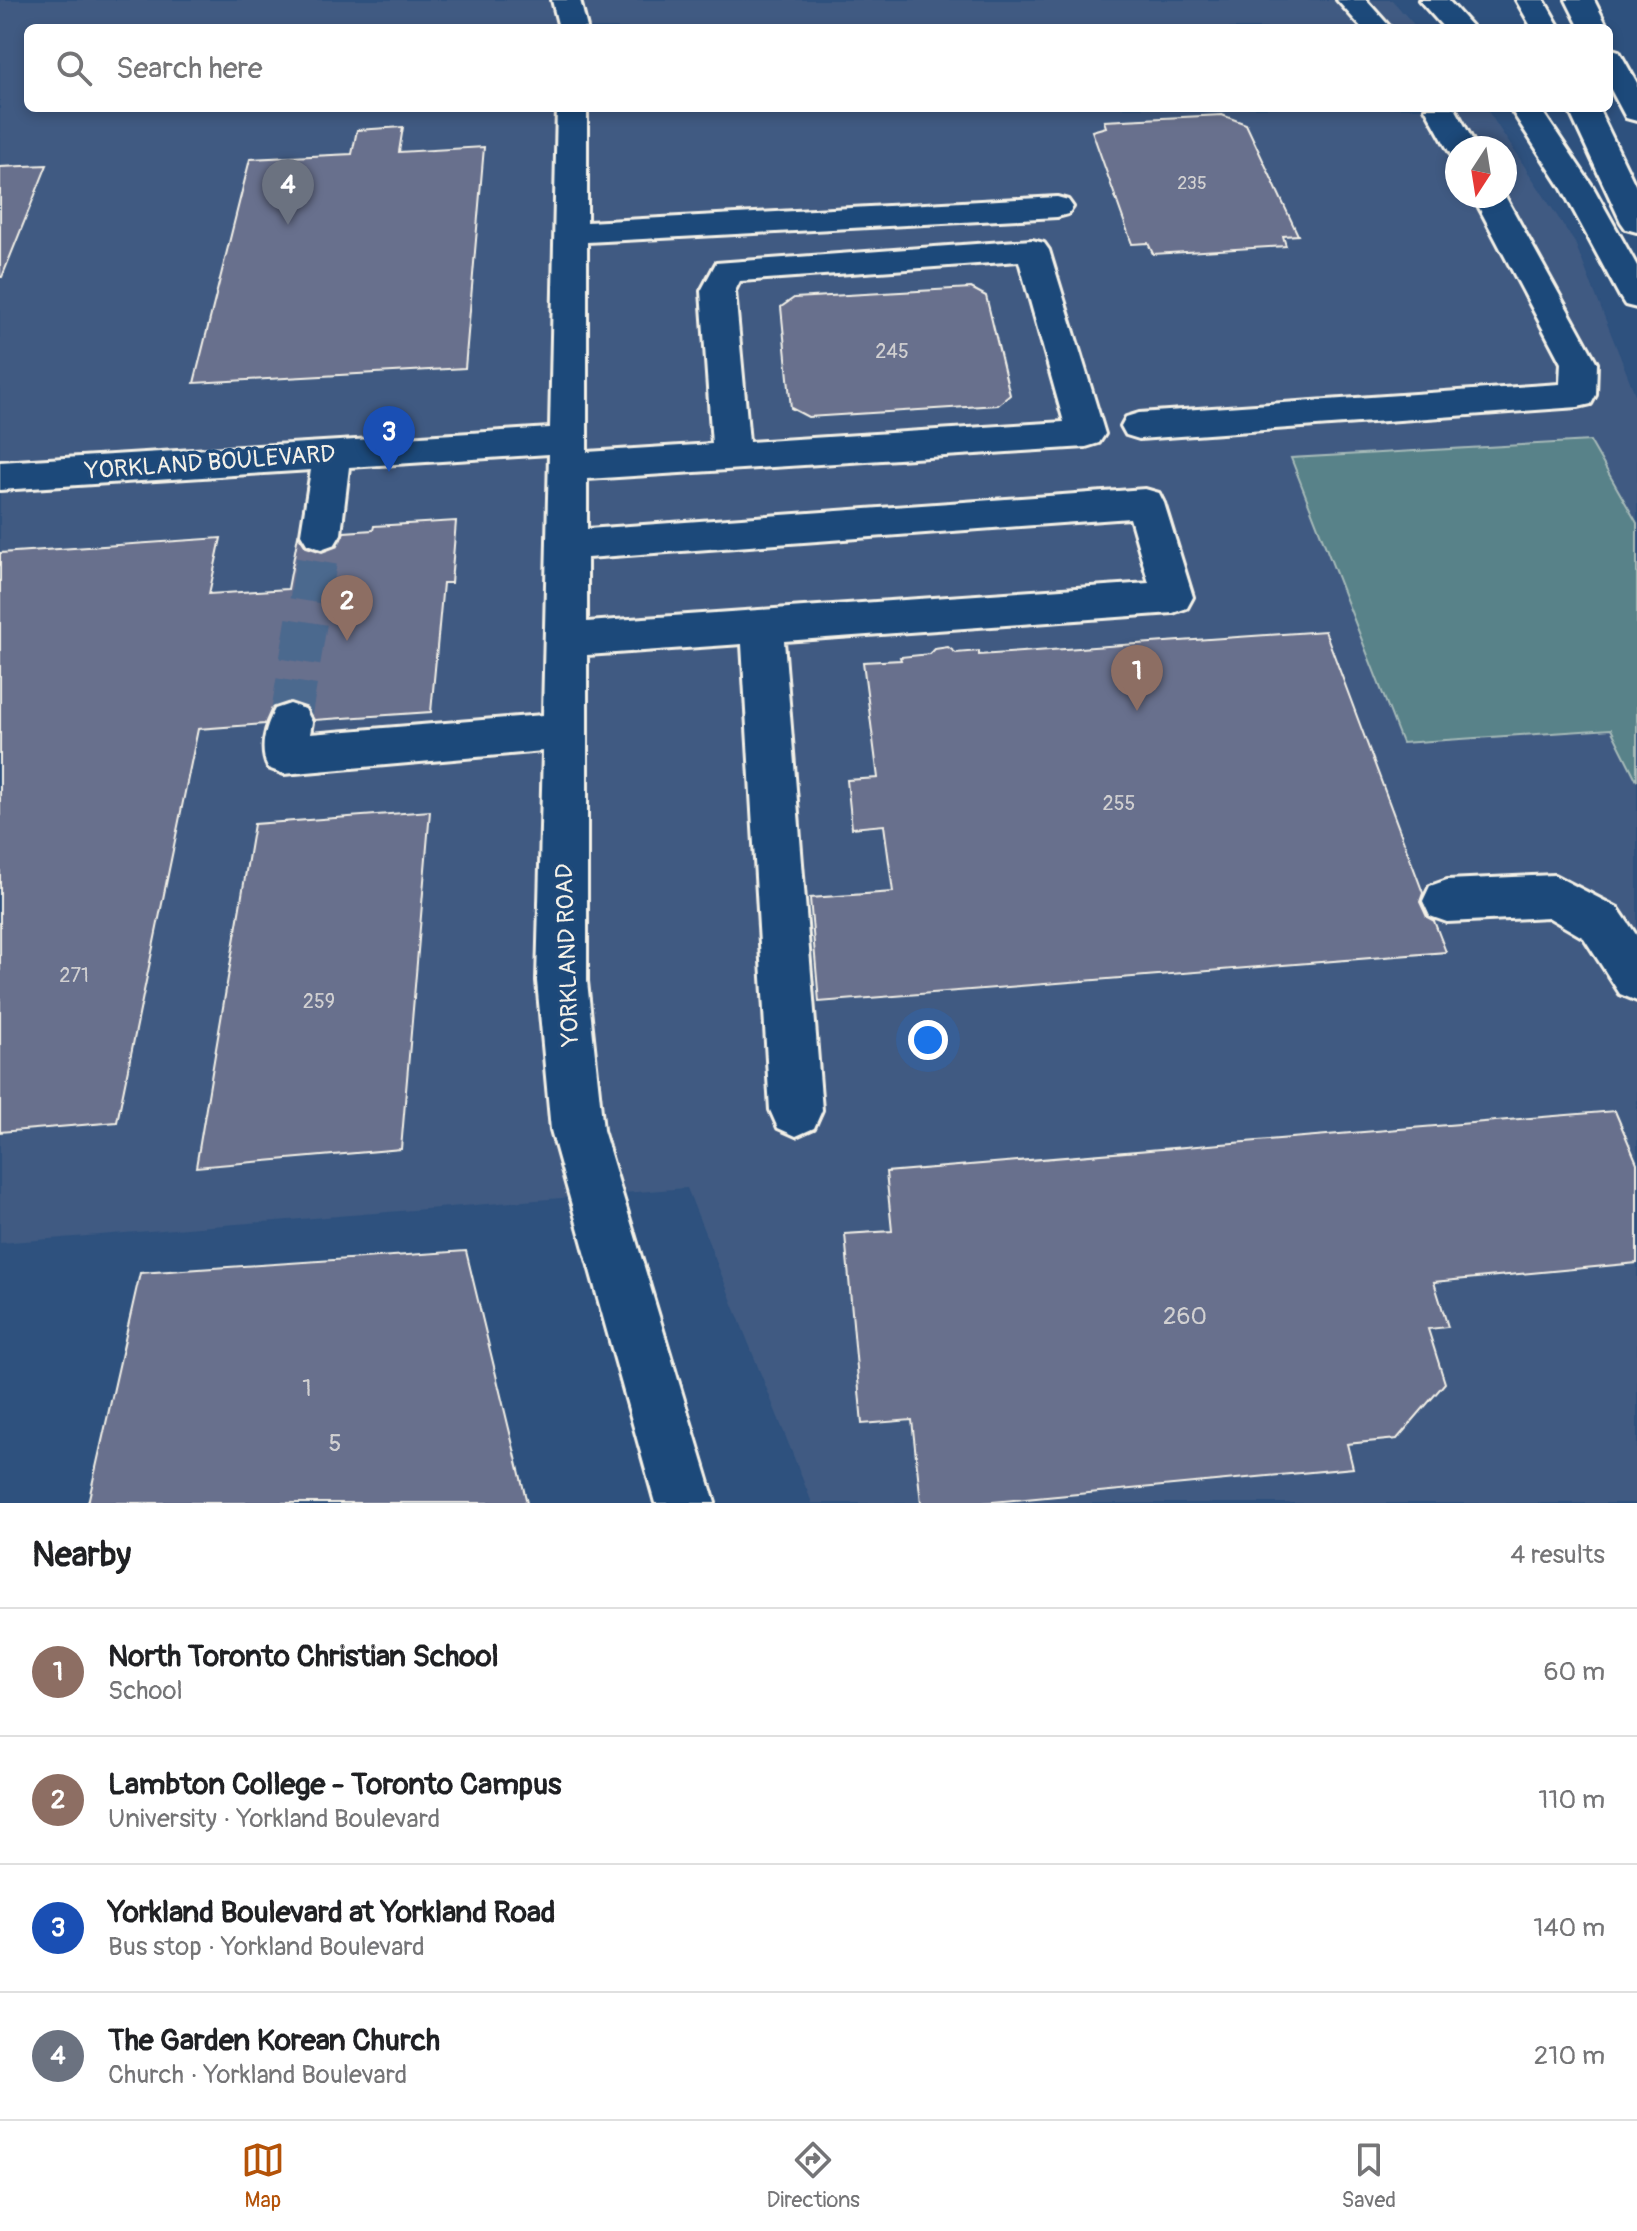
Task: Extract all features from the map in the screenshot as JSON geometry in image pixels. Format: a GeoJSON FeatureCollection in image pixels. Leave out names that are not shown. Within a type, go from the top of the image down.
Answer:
{"type":"FeatureCollection","features":[{"type":"Feature","properties":{"kind":"main road"},"geometry":{"type":"LineString","coordinates":[[566,0],[572,24]]}},
{"type":"Feature","properties":{"kind":"main road"},"geometry":{"type":"LineString","coordinates":[[1351,0],[1373,24]]}},
{"type":"Feature","properties":{"kind":"main road"},"geometry":{"type":"LineString","coordinates":[[1433,0],[1455,24]]}},
{"type":"Feature","properties":{"kind":"main road"},"geometry":{"type":"LineString","coordinates":[[1530,0],[1544,24]]}},
{"type":"Feature","properties":{"kind":"main road"},"geometry":{"type":"LineString","coordinates":[[1580,0],[1592,24]]}},
{"type":"Feature","properties":{"kind":"main road"},"geometry":{"type":"LineString","coordinates":[[1613,65],[1637,112]]}},
{"type":"Feature","properties":{"kind":"main road"},"geometry":{"type":"LineString","coordinates":[[568,453],[572,112]]}},
{"type":"Feature","properties":{"kind":"main road"},"geometry":{"type":"LineString","coordinates":[[1442,112],[1455,136]]}},
{"type":"Feature","properties":{"kind":"main road"},"geometry":{"type":"LineString","coordinates":[[1528,112],[1577,187],[1637,297]]}},
{"type":"Feature","properties":{"kind":"main road"},"geometry":{"type":"LineString","coordinates":[[1585,112],[1637,222]]}},
{"type":"Feature","properties":{"kind":"main road"},"geometry":{"type":"LineString","coordinates":[[571,233],[1057,207]]}},
{"type":"Feature","properties":{"kind":"main road"},"geometry":{"type":"LineString","coordinates":[[1139,426],[1578,395],[1579,363],[1495,208]]}},
{"type":"Feature","properties":{"kind":"main road","name":"YORKLAND BOULEVARD"},"geometry":{"type":"LineString","coordinates":[[0,476],[332,455],[568,453],[732,456],[1086,434],[1032,250],[728,271],[718,291],[732,456]]}},
{"type":"Feature","properties":{"kind":"main road","name":"YORKLAND ROAD"},"geometry":{"type":"LineString","coordinates":[[568,453],[562,981],[577,1130],[685,1503]]}},
{"type":"Feature","properties":{"kind":"main road"},"geometry":{"type":"LineString","coordinates":[[321,534],[332,455]]}},
{"type":"Feature","properties":{"kind":"main road"},"geometry":{"type":"LineString","coordinates":[[566,640],[1173,597],[1145,503],[567,545]]}},
{"type":"Feature","properties":{"kind":"main road"},"geometry":{"type":"LineString","coordinates":[[762,626],[796,1110]]}},
{"type":"Feature","properties":{"kind":"main road"},"geometry":{"type":"LineString","coordinates":[[290,722],[284,755],[565,731]]}},
{"type":"Feature","properties":{"kind":"main road"},"geometry":{"type":"LineString","coordinates":[[1447,901],[1554,896],[1601,923],[1637,978]]}},
{"type":"Feature","properties":{"kind":"shaded area"},"geometry":{"type":"Polygon","coordinates":[[[0,0],[1392,0],[1413,24],[24,24],[24,112],[1489,112],[1504,136],[1445,136],[1445,208],[1517,208],[1517,155],[1575,243],[1637,399],[1637,1503],[812,1503],[687,1188],[0,1243],[0,0]]]}},
{"type":"Feature","properties":{"kind":"green space"},"geometry":{"type":"Polygon","coordinates":[[[1590,441],[1637,523],[1637,781],[1611,729],[1402,743],[1291,458],[1590,441]]]}},
{"type":"Feature","properties":{"kind":"building"},"geometry":{"type":"Polygon","coordinates":[[[1222,115],[1246,124],[1298,235],[1283,236],[1286,246],[1153,254],[1148,243],[1132,244],[1092,131],[1106,127],[1104,121],[1222,115]]]}},
{"type":"Feature","properties":{"kind":"building"},"geometry":{"type":"Polygon","coordinates":[[[403,127],[399,152],[484,147],[465,368],[194,383],[250,159],[352,154],[357,130],[403,127]]]}},
{"type":"Feature","properties":{"kind":"building"},"geometry":{"type":"Polygon","coordinates":[[[47,165],[2,277],[0,277],[0,167],[47,165]]]}},
{"type":"Feature","properties":{"kind":"building"},"geometry":{"type":"Polygon","coordinates":[[[971,288],[986,296],[1010,395],[998,405],[808,417],[791,408],[781,307],[794,298],[971,288]]]}},
{"type":"Feature","properties":{"kind":"building"},"geometry":{"type":"Polygon","coordinates":[[[456,521],[451,583],[443,583],[431,712],[314,720],[306,706],[289,701],[272,708],[265,724],[198,729],[117,1122],[0,1132],[0,553],[221,538],[209,594],[288,589],[298,535],[306,547],[322,552],[338,546],[344,532],[373,530],[374,526],[456,521]]]}},
{"type":"Feature","properties":{"kind":"building"},"geometry":{"type":"Polygon","coordinates":[[[1325,631],[1423,893],[1420,902],[1427,917],[1434,921],[1446,952],[819,1002],[810,898],[893,892],[884,825],[852,828],[847,780],[878,778],[863,662],[901,660],[900,657],[930,654],[935,649],[948,647],[956,653],[979,651],[979,655],[1325,631]]]}},
{"type":"Feature","properties":{"kind":"building"},"geometry":{"type":"Polygon","coordinates":[[[430,811],[401,1149],[196,1167],[254,824],[430,811]]]}},
{"type":"Feature","properties":{"kind":"building"},"geometry":{"type":"Polygon","coordinates":[[[1615,1111],[1637,1163],[1637,1263],[1434,1282],[1448,1327],[1428,1329],[1445,1383],[1397,1439],[1347,1444],[1353,1468],[982,1503],[921,1503],[912,1420],[862,1424],[845,1234],[892,1231],[886,1172],[1615,1111]]]}},
{"type":"Feature","properties":{"kind":"building"},"geometry":{"type":"Polygon","coordinates":[[[466,1251],[527,1503],[88,1503],[140,1273],[466,1251]]]}},
{"type":"Feature","properties":{"kind":"tunnel"},"geometry":{"type":"LineString","coordinates":[[290,722],[321,534]]}},
{"type":"Feature","properties":{"kind":"place","name":"The Garden Korean Church"},"geometry":{"type":"Point","coordinates":[288,225]}},
{"type":"Feature","properties":{"kind":"place","name":"Yorkland Boulevard at Yorkland Road"},"geometry":{"type":"Point","coordinates":[389,472]}},
{"type":"Feature","properties":{"kind":"place","name":"Lambton College - Toronto Campus"},"geometry":{"type":"Point","coordinates":[347,641]}},
{"type":"Feature","properties":{"kind":"place","name":"North Toronto Christian School"},"geometry":{"type":"Point","coordinates":[1137,711]}}]}
